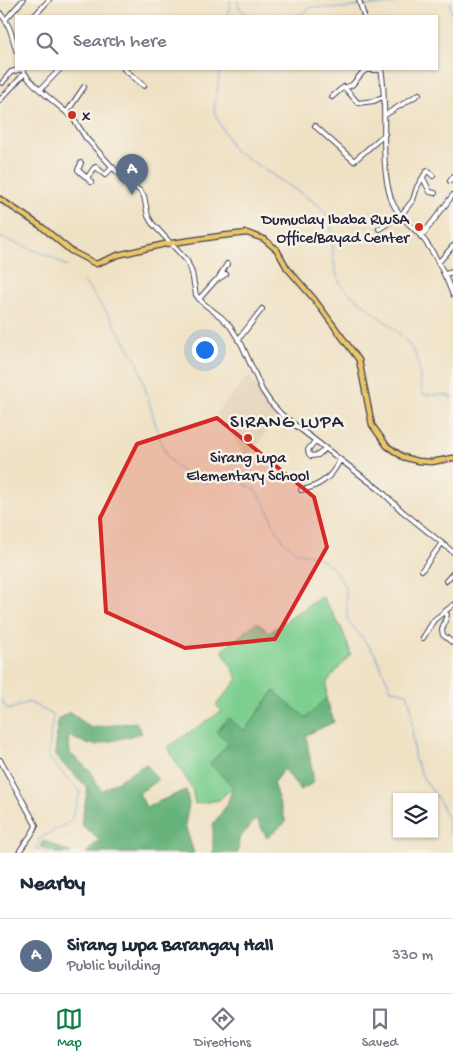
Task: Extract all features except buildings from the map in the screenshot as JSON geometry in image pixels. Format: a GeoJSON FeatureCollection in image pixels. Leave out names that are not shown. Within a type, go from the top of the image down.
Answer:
{"type":"FeatureCollection","features":[{"type":"Feature","properties":{"kind":"main road"},"geometry":{"type":"LineString","coordinates":[[0,199],[42,227],[71,251],[96,264],[118,255],[170,243],[236,234],[247,233],[256,235],[277,250],[288,268],[314,299],[359,360],[372,425],[387,446],[403,457],[418,461],[432,462],[453,458]]}},
{"type":"Feature","properties":{"kind":"street"},"geometry":{"type":"LineString","coordinates":[[6,19],[23,0]]}},
{"type":"Feature","properties":{"kind":"street"},"geometry":{"type":"LineString","coordinates":[[35,15],[49,0]]}},
{"type":"Feature","properties":{"kind":"street"},"geometry":{"type":"LineString","coordinates":[[359,0],[364,15]]}},
{"type":"Feature","properties":{"kind":"street"},"geometry":{"type":"LineString","coordinates":[[0,13],[6,19],[14,37]]}},
{"type":"Feature","properties":{"kind":"street"},"geometry":{"type":"LineString","coordinates":[[23,70],[40,90],[73,118],[86,138],[113,167],[140,191],[146,203],[148,216],[190,266],[194,291],[199,299],[225,321],[238,340],[262,390],[270,402],[282,415],[380,490],[402,511],[453,552]]}},
{"type":"Feature","properties":{"kind":"street"},"geometry":{"type":"LineString","coordinates":[[2,83],[11,72],[23,70]]}},
{"type":"Feature","properties":{"kind":"street"},"geometry":{"type":"LineString","coordinates":[[0,100],[23,70]]}},
{"type":"Feature","properties":{"kind":"street"},"geometry":{"type":"LineString","coordinates":[[40,90],[59,70]]}},
{"type":"Feature","properties":{"kind":"street"},"geometry":{"type":"LineString","coordinates":[[125,70],[144,86]]}},
{"type":"Feature","properties":{"kind":"street"},"geometry":{"type":"LineString","coordinates":[[332,97],[344,87],[352,85],[366,70]]}},
{"type":"Feature","properties":{"kind":"street"},"geometry":{"type":"LineString","coordinates":[[381,70],[384,82],[387,180],[392,200],[401,215],[421,237],[438,263],[445,274],[453,295]]}},
{"type":"Feature","properties":{"kind":"street"},"geometry":{"type":"LineString","coordinates":[[67,112],[84,87]]}},
{"type":"Feature","properties":{"kind":"street"},"geometry":{"type":"LineString","coordinates":[[344,87],[358,103],[374,101],[380,98]]}},
{"type":"Feature","properties":{"kind":"street"},"geometry":{"type":"LineString","coordinates":[[385,115],[419,94]]}},
{"type":"Feature","properties":{"kind":"street"},"geometry":{"type":"LineString","coordinates":[[315,126],[354,161],[385,134]]}},
{"type":"Feature","properties":{"kind":"street"},"geometry":{"type":"LineString","coordinates":[[82,163],[78,170],[91,182]]}},
{"type":"Feature","properties":{"kind":"street"},"geometry":{"type":"LineString","coordinates":[[86,178],[95,167],[105,175],[113,167]]}},
{"type":"Feature","properties":{"kind":"street"},"geometry":{"type":"LineString","coordinates":[[379,229],[401,215],[414,199],[417,187],[427,172],[433,176]]}},
{"type":"Feature","properties":{"kind":"street"},"geometry":{"type":"LineString","coordinates":[[422,178],[430,192],[435,193]]}},
{"type":"Feature","properties":{"kind":"street"},"geometry":{"type":"LineString","coordinates":[[421,237],[453,195]]}},
{"type":"Feature","properties":{"kind":"street"},"geometry":{"type":"LineString","coordinates":[[438,263],[453,246]]}},
{"type":"Feature","properties":{"kind":"street"},"geometry":{"type":"LineString","coordinates":[[199,299],[218,279],[227,264]]}},
{"type":"Feature","properties":{"kind":"street"},"geometry":{"type":"LineString","coordinates":[[445,274],[453,272]]}},
{"type":"Feature","properties":{"kind":"street"},"geometry":{"type":"LineString","coordinates":[[218,279],[226,274]]}},
{"type":"Feature","properties":{"kind":"street"},"geometry":{"type":"LineString","coordinates":[[238,340],[262,309]]}},
{"type":"Feature","properties":{"kind":"street"},"geometry":{"type":"LineString","coordinates":[[315,441],[308,450],[311,456],[318,455],[325,449]]}},
{"type":"Feature","properties":{"kind":"street"},"geometry":{"type":"LineString","coordinates":[[300,490],[314,488],[335,470],[340,460]]}},
{"type":"Feature","properties":{"kind":"street"},"geometry":{"type":"LineString","coordinates":[[422,570],[442,544]]}},
{"type":"Feature","properties":{"kind":"street"},"geometry":{"type":"LineString","coordinates":[[446,581],[453,573]]}},
{"type":"Feature","properties":{"kind":"street"},"geometry":{"type":"LineString","coordinates":[[423,638],[434,620],[453,605]]}},
{"type":"Feature","properties":{"kind":"street"},"geometry":{"type":"LineString","coordinates":[[445,612],[447,615],[442,630],[443,635],[453,644]]}},
{"type":"Feature","properties":{"kind":"street"},"geometry":{"type":"LineString","coordinates":[[0,760],[36,825],[35,830],[22,846],[19,853]]}},
{"type":"Feature","properties":{"kind":"highlighted area"},"geometry":{"type":"Polygon","coordinates":[[[217,418],[314,497],[327,547],[275,639],[185,648],[106,612],[100,518],[137,444],[217,418]]]}},
{"type":"Feature","properties":{"kind":"shaded area","name":"Sirang Lupa Elementary School"},"geometry":{"type":"Polygon","coordinates":[[[249,376],[277,416],[248,459],[216,413],[249,376]]]}},
{"type":"Feature","properties":{"kind":"green space"},"geometry":{"type":"Polygon","coordinates":[[[322,596],[342,629],[351,654],[327,682],[326,698],[306,718],[274,691],[244,731],[229,718],[229,744],[233,787],[219,800],[195,804],[192,788],[167,747],[222,711],[216,705],[238,679],[222,650],[257,622],[269,633],[322,596]]]}},
{"type":"Feature","properties":{"kind":"green space"},"geometry":{"type":"Polygon","coordinates":[[[274,691],[306,718],[326,698],[334,722],[306,735],[314,782],[301,790],[284,769],[273,783],[286,822],[267,838],[256,818],[239,839],[238,853],[213,853],[213,824],[227,805],[233,787],[210,764],[228,744],[216,732],[229,718],[244,731],[274,691]]]}},
{"type":"Feature","properties":{"kind":"green space"},"geometry":{"type":"Polygon","coordinates":[[[70,712],[91,728],[136,722],[142,733],[96,745],[68,736],[70,753],[92,773],[101,791],[146,764],[158,780],[139,793],[146,807],[186,790],[189,804],[185,825],[194,853],[86,853],[99,840],[81,824],[88,788],[55,756],[58,719],[70,712]]]}},
{"type":"Feature","properties":{"kind":"green space"},"geometry":{"type":"Polygon","coordinates":[[[43,840],[71,853],[56,853],[41,847],[43,840]]]}},
{"type":"Feature","properties":{"kind":"waterway"},"geometry":{"type":"LineString","coordinates":[[227,15],[231,0]]}},
{"type":"Feature","properties":{"kind":"waterway"},"geometry":{"type":"LineString","coordinates":[[238,0],[239,8],[250,15]]}},
{"type":"Feature","properties":{"kind":"waterway"},"geometry":{"type":"LineString","coordinates":[[363,6],[393,4],[401,0]]}},
{"type":"Feature","properties":{"kind":"waterway"},"geometry":{"type":"LineString","coordinates":[[452,0],[450,5],[453,17]]}},
{"type":"Feature","properties":{"kind":"waterway"},"geometry":{"type":"LineString","coordinates":[[299,15],[312,7],[345,8],[359,6]]}},
{"type":"Feature","properties":{"kind":"waterway"},"geometry":{"type":"LineString","coordinates":[[220,70],[214,112],[233,149],[320,206],[330,223],[335,268],[342,286],[383,319],[408,343],[418,361],[424,395],[446,395],[453,398]]}},
{"type":"Feature","properties":{"kind":"waterway"},"geometry":{"type":"LineString","coordinates":[[0,239],[3,238],[49,256],[68,267]]}},
{"type":"Feature","properties":{"kind":"waterway"},"geometry":{"type":"LineString","coordinates":[[83,281],[109,315],[138,363],[160,440],[168,458],[183,473],[202,482],[240,481],[255,490],[264,502],[275,527],[285,543],[297,552],[315,556],[333,568],[346,588],[347,619],[375,654],[391,689],[407,693],[411,707],[414,757],[423,778],[439,800],[447,818],[449,834]]}},
{"type":"Feature","properties":{"kind":"waterway"},"geometry":{"type":"LineString","coordinates":[[0,699],[8,710],[29,702],[53,715],[48,757],[80,792],[71,821],[39,839],[36,849],[48,853]]}},
{"type":"Feature","properties":{"kind":"place","name":"x"},"geometry":{"type":"Point","coordinates":[72,115]}},
{"type":"Feature","properties":{"kind":"place","name":"Sirang Lupa Barangay Hall"},"geometry":{"type":"Point","coordinates":[132,195]}},
{"type":"Feature","properties":{"kind":"place","name":"Dumuclay Ibaba RWSA Office/Bayad Center"},"geometry":{"type":"Point","coordinates":[419,227]}},
{"type":"Feature","properties":{"kind":"place","name":"Sirang Lupa Elementary School"},"geometry":{"type":"Point","coordinates":[248,438]}},
{"type":"Feature","properties":{"kind":"district","name":"SIRANG LUPA"},"geometry":{"type":"Point","coordinates":[287,420]}}]}
